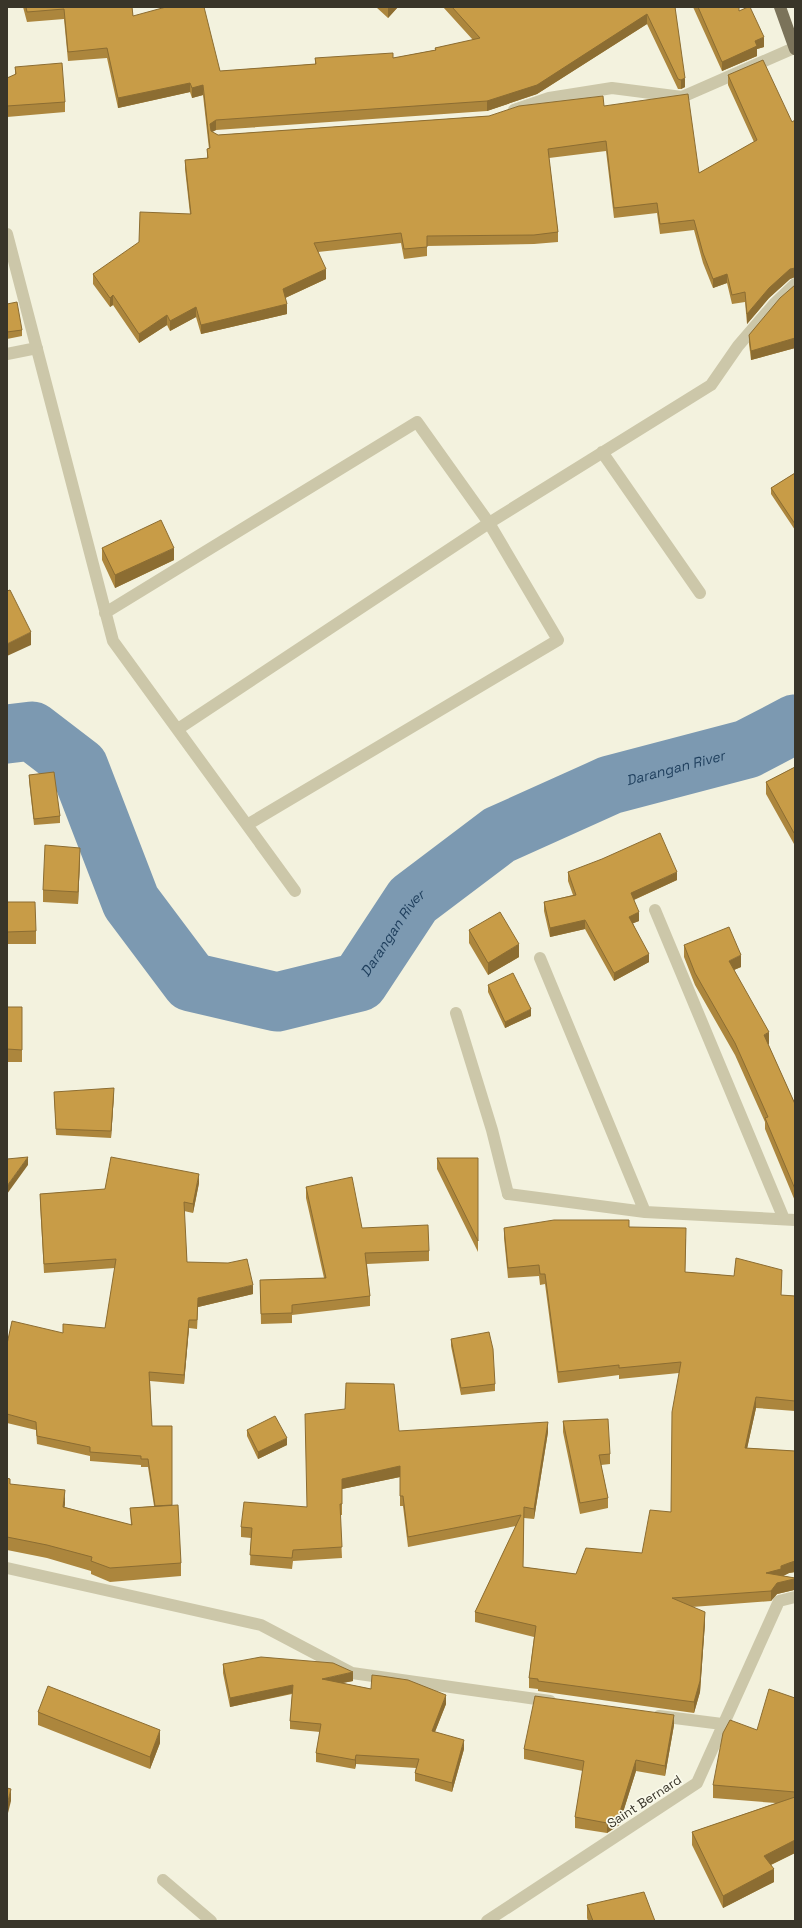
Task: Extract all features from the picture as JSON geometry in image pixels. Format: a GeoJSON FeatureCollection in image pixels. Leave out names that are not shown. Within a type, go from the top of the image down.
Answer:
{"type":"FeatureCollection","features":[{"type":"Feature","properties":{"kind":"main road"},"geometry":{"type":"LineString","coordinates":[[780,7],[795,48]]}},
{"type":"Feature","properties":{"kind":"street"},"geometry":{"type":"LineString","coordinates":[[502,114],[550,98],[612,88],[682,97],[795,48]]}},
{"type":"Feature","properties":{"kind":"street"},"geometry":{"type":"LineString","coordinates":[[7,234],[113,641],[295,891]]}},
{"type":"Feature","properties":{"kind":"street"},"geometry":{"type":"LineString","coordinates":[[178,729],[489,523],[711,385],[738,346],[775,303],[795,284]]}},
{"type":"Feature","properties":{"kind":"street"},"geometry":{"type":"LineString","coordinates":[[7,354],[37,348]]}},
{"type":"Feature","properties":{"kind":"street"},"geometry":{"type":"LineString","coordinates":[[106,613],[417,422],[489,523],[558,640],[247,825]]}},
{"type":"Feature","properties":{"kind":"street"},"geometry":{"type":"LineString","coordinates":[[602,452],[700,593]]}},
{"type":"Feature","properties":{"kind":"street"},"geometry":{"type":"LineString","coordinates":[[456,1013],[492,1130],[508,1194],[645,1212],[790,1220],[655,910]]}},
{"type":"Feature","properties":{"kind":"street"},"geometry":{"type":"LineString","coordinates":[[540,958],[645,1212]]}},
{"type":"Feature","properties":{"kind":"street"},"geometry":{"type":"LineString","coordinates":[[7,1568],[261,1625],[352,1673],[565,1703]]}},
{"type":"Feature","properties":{"kind":"street","name":"Saint Bernard"},"geometry":{"type":"LineString","coordinates":[[487,1921],[697,1783],[722,1724],[779,1601],[795,1598]]}},
{"type":"Feature","properties":{"kind":"street"},"geometry":{"type":"LineString","coordinates":[[644,1714],[722,1724]]}},
{"type":"Feature","properties":{"kind":"street"},"geometry":{"type":"LineString","coordinates":[[163,1880],[211,1921]]}},
{"type":"Feature","properties":{"kind":"building"},"geometry":{"type":"Polygon","coordinates":[[[26,7],[132,7],[133,16],[166,7],[204,7],[220,71],[316,64],[315,58],[393,53],[393,58],[436,50],[435,48],[480,38],[452,7],[675,7],[685,78],[681,80],[678,79],[647,14],[537,85],[487,101],[216,120],[210,124],[211,131],[218,135],[489,116],[519,106],[603,96],[604,106],[688,94],[699,173],[757,140],[728,75],[763,60],[792,122],[795,120],[795,268],[790,269],[769,288],[747,314],[745,292],[732,295],[727,274],[713,279],[703,253],[694,220],[660,224],[657,203],[614,208],[606,141],[548,149],[558,232],[534,235],[427,236],[427,247],[404,249],[401,233],[314,243],[326,269],[283,289],[287,304],[201,325],[196,307],[170,321],[167,315],[139,334],[113,295],[110,298],[93,274],[139,242],[140,212],[191,214],[185,160],[208,158],[207,149],[210,148],[203,85],[192,88],[190,83],[118,98],[107,48],[68,52],[64,9],[27,12],[26,7]]]}},
{"type":"Feature","properties":{"kind":"building"},"geometry":{"type":"Polygon","coordinates":[[[698,7],[739,7],[739,11],[750,7],[764,37],[755,41],[757,46],[722,62],[698,7]]]}},
{"type":"Feature","properties":{"kind":"building"},"geometry":{"type":"Polygon","coordinates":[[[62,63],[65,102],[7,106],[7,78],[16,74],[15,67],[62,63]]]}},
{"type":"Feature","properties":{"kind":"building"},"geometry":{"type":"Polygon","coordinates":[[[795,285],[795,338],[751,351],[749,335],[780,298],[795,285]]]}},
{"type":"Feature","properties":{"kind":"building"},"geometry":{"type":"Polygon","coordinates":[[[17,302],[22,330],[7,332],[7,304],[17,302]]]}},
{"type":"Feature","properties":{"kind":"building"},"geometry":{"type":"Polygon","coordinates":[[[795,473],[795,524],[771,488],[795,473]]]}},
{"type":"Feature","properties":{"kind":"building"},"geometry":{"type":"Polygon","coordinates":[[[161,520],[174,548],[115,575],[102,548],[161,520]]]}},
{"type":"Feature","properties":{"kind":"building"},"geometry":{"type":"Polygon","coordinates":[[[10,590],[31,632],[7,644],[7,591],[10,590]]]}},
{"type":"Feature","properties":{"kind":"building"},"geometry":{"type":"Polygon","coordinates":[[[795,767],[795,832],[794,833],[766,782],[795,767]]]}},
{"type":"Feature","properties":{"kind":"building"},"geometry":{"type":"Polygon","coordinates":[[[54,772],[60,816],[34,819],[29,775],[54,772]]]}},
{"type":"Feature","properties":{"kind":"building"},"geometry":{"type":"Polygon","coordinates":[[[660,833],[677,872],[631,893],[639,912],[629,917],[649,954],[614,973],[585,920],[550,928],[544,902],[576,895],[568,872],[602,859],[660,833]]]}},
{"type":"Feature","properties":{"kind":"building"},"geometry":{"type":"Polygon","coordinates":[[[45,845],[80,848],[78,892],[43,890],[45,845]]]}},
{"type":"Feature","properties":{"kind":"building"},"geometry":{"type":"Polygon","coordinates":[[[7,902],[35,902],[36,931],[7,932],[7,902]]]}},
{"type":"Feature","properties":{"kind":"building"},"geometry":{"type":"Polygon","coordinates":[[[500,912],[519,944],[488,963],[469,930],[500,912]]]}},
{"type":"Feature","properties":{"kind":"building"},"geometry":{"type":"Polygon","coordinates":[[[729,927],[741,955],[729,961],[769,1032],[764,1035],[795,1104],[795,1189],[765,1118],[768,1117],[735,1043],[695,973],[684,945],[729,927]]]}},
{"type":"Feature","properties":{"kind":"building"},"geometry":{"type":"Polygon","coordinates":[[[513,973],[531,1009],[505,1022],[488,985],[513,973]]]}},
{"type":"Feature","properties":{"kind":"building"},"geometry":{"type":"Polygon","coordinates":[[[7,1007],[22,1007],[22,1050],[7,1049],[7,1007]]]}},
{"type":"Feature","properties":{"kind":"building"},"geometry":{"type":"Polygon","coordinates":[[[114,1088],[111,1131],[56,1129],[54,1092],[114,1088]]]}},
{"type":"Feature","properties":{"kind":"building"},"geometry":{"type":"Polygon","coordinates":[[[28,1157],[7,1186],[7,1159],[28,1157]]]}},
{"type":"Feature","properties":{"kind":"building"},"geometry":{"type":"Polygon","coordinates":[[[111,1157],[199,1174],[193,1204],[184,1202],[187,1262],[228,1263],[247,1259],[253,1285],[198,1298],[197,1320],[189,1320],[184,1375],[149,1372],[152,1426],[172,1426],[172,1505],[155,1506],[148,1459],[141,1459],[141,1456],[90,1452],[90,1447],[37,1436],[36,1422],[7,1414],[7,1344],[12,1321],[63,1333],[63,1324],[105,1328],[116,1259],[44,1264],[40,1194],[105,1189],[111,1157]]]}},
{"type":"Feature","properties":{"kind":"building"},"geometry":{"type":"Polygon","coordinates":[[[437,1158],[478,1158],[478,1241],[437,1158]]]}},
{"type":"Feature","properties":{"kind":"building"},"geometry":{"type":"Polygon","coordinates":[[[352,1177],[362,1228],[428,1225],[429,1251],[365,1253],[370,1296],[292,1305],[292,1313],[261,1314],[260,1280],[326,1278],[306,1187],[352,1177]]]}},
{"type":"Feature","properties":{"kind":"building"},"geometry":{"type":"Polygon","coordinates":[[[554,1220],[629,1220],[629,1227],[686,1228],[685,1272],[734,1276],[736,1258],[782,1270],[781,1295],[795,1296],[795,1401],[756,1397],[745,1448],[795,1451],[795,1561],[781,1566],[781,1569],[766,1573],[795,1578],[795,1580],[777,1583],[771,1591],[672,1598],[705,1612],[700,1681],[694,1702],[538,1681],[538,1679],[529,1678],[536,1626],[475,1612],[521,1515],[408,1537],[403,1496],[400,1496],[400,1466],[342,1479],[342,1504],[340,1504],[342,1547],[293,1550],[292,1558],[250,1555],[252,1528],[241,1527],[244,1502],[307,1507],[305,1414],[345,1409],[346,1383],[394,1384],[399,1431],[548,1422],[534,1509],[524,1507],[523,1567],[576,1574],[586,1548],[642,1553],[650,1510],[671,1512],[672,1412],[681,1362],[619,1368],[619,1365],[558,1372],[545,1274],[540,1274],[539,1265],[508,1268],[504,1228],[554,1220]]]}},
{"type":"Feature","properties":{"kind":"building"},"geometry":{"type":"Polygon","coordinates":[[[489,1332],[493,1349],[495,1384],[461,1388],[451,1339],[489,1332]]]}},
{"type":"Feature","properties":{"kind":"building"},"geometry":{"type":"Polygon","coordinates":[[[275,1416],[287,1438],[258,1452],[247,1430],[275,1416]]]}},
{"type":"Feature","properties":{"kind":"building"},"geometry":{"type":"Polygon","coordinates":[[[608,1419],[610,1454],[599,1455],[608,1498],[580,1503],[563,1421],[608,1419]]]}},
{"type":"Feature","properties":{"kind":"building"},"geometry":{"type":"Polygon","coordinates":[[[7,1478],[10,1479],[10,1484],[65,1490],[63,1507],[132,1525],[130,1508],[178,1505],[181,1563],[110,1568],[91,1561],[92,1557],[47,1545],[7,1537],[7,1478]]]}},
{"type":"Feature","properties":{"kind":"building"},"geometry":{"type":"Polygon","coordinates":[[[261,1657],[333,1663],[353,1672],[322,1679],[371,1689],[372,1675],[381,1676],[408,1680],[446,1695],[432,1731],[464,1740],[452,1783],[415,1773],[419,1759],[356,1755],[355,1760],[316,1753],[321,1724],[290,1721],[293,1685],[230,1698],[223,1664],[261,1657]]]}},
{"type":"Feature","properties":{"kind":"building"},"geometry":{"type":"Polygon","coordinates":[[[48,1686],[160,1730],[150,1757],[38,1712],[48,1686]]]}},
{"type":"Feature","properties":{"kind":"building"},"geometry":{"type":"Polygon","coordinates":[[[769,1689],[795,1698],[795,1792],[713,1785],[723,1733],[730,1720],[757,1730],[769,1689]]]}},
{"type":"Feature","properties":{"kind":"building"},"geometry":{"type":"Polygon","coordinates":[[[535,1696],[674,1715],[665,1766],[636,1760],[619,1815],[607,1823],[575,1817],[584,1761],[524,1749],[535,1696]]]}},
{"type":"Feature","properties":{"kind":"building"},"geometry":{"type":"Polygon","coordinates":[[[7,1788],[11,1789],[7,1805],[7,1788]]]}},
{"type":"Feature","properties":{"kind":"building"},"geometry":{"type":"Polygon","coordinates":[[[795,1797],[795,1840],[764,1856],[774,1869],[723,1896],[692,1832],[795,1797]]]}},
{"type":"Feature","properties":{"kind":"building"},"geometry":{"type":"Polygon","coordinates":[[[644,1892],[655,1921],[593,1921],[587,1905],[644,1892]]]}},
{"type":"Feature","properties":{"kind":"waterway","name":"Darangan River"},"geometry":{"type":"LineString","coordinates":[[7,734],[32,731],[79,767],[131,902],[191,982],[277,1002],[359,982],[413,900],[499,835],[610,785],[747,749],[795,724]]}}]}
